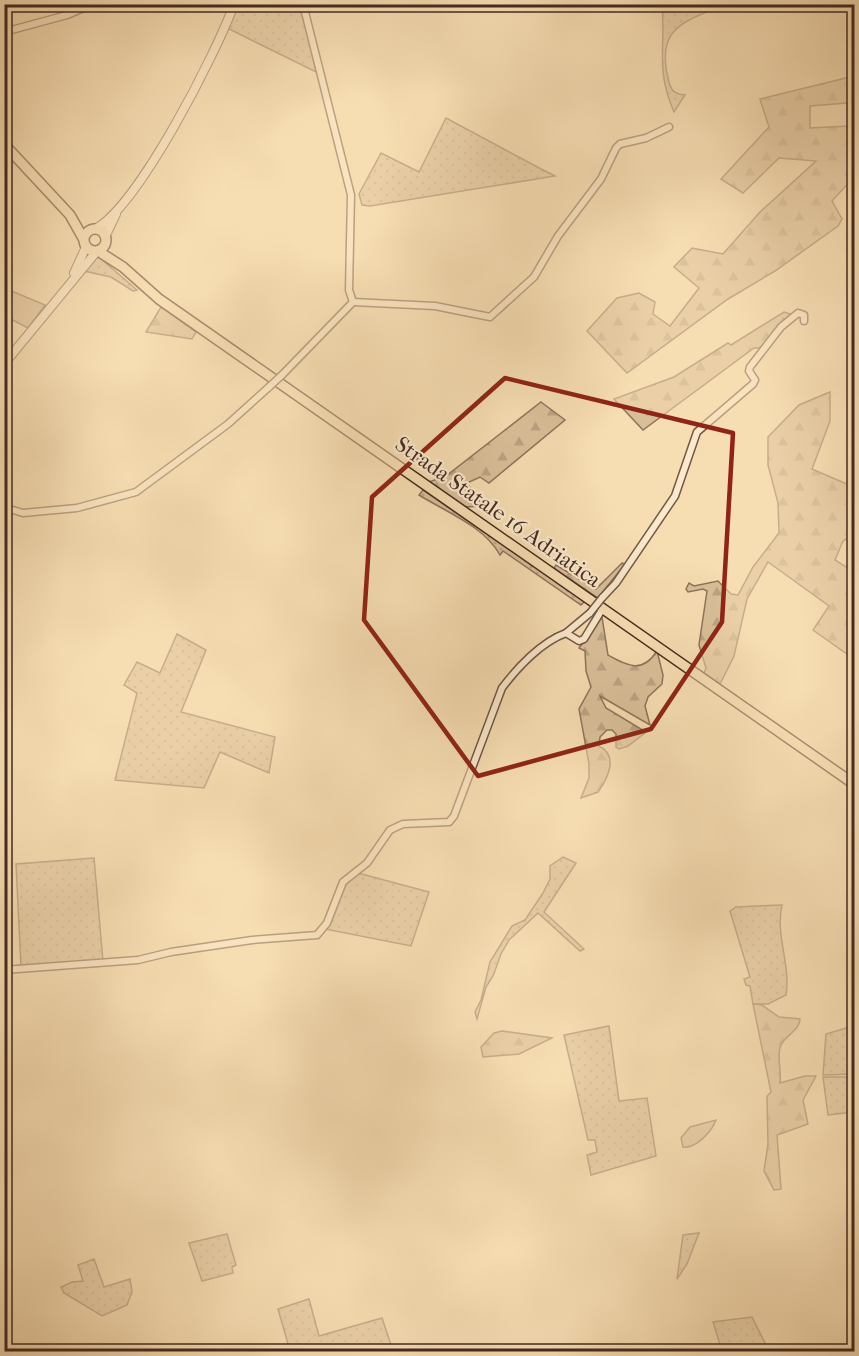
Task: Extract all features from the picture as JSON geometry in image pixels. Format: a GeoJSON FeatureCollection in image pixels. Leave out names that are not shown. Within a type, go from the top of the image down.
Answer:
{"type":"FeatureCollection","features":[{"type":"Feature","properties":{"kind":"main road"},"geometry":{"type":"LineString","coordinates":[[4,144],[70,215],[85,243]]}},
{"type":"Feature","properties":{"kind":"main road"},"geometry":{"type":"LineString","coordinates":[[70,215],[93,229],[85,243]]}},
{"type":"Feature","properties":{"kind":"main road","name":"Strada Statale 16 Adriatica"},"geometry":{"type":"LineString","coordinates":[[93,229],[106,239],[123,267]]}},
{"type":"Feature","properties":{"kind":"main road"},"geometry":{"type":"LineString","coordinates":[[97,251],[106,239]]}},
{"type":"Feature","properties":{"kind":"main road","name":"Strada Statale 16 Adriatica"},"geometry":{"type":"LineString","coordinates":[[85,243],[123,267],[159,299],[604,606],[855,784]]}},
{"type":"Feature","properties":{"kind":"street"},"geometry":{"type":"LineString","coordinates":[[4,32],[67,15],[93,4]]}},
{"type":"Feature","properties":{"kind":"street"},"geometry":{"type":"LineString","coordinates":[[106,239],[118,208],[174,128],[234,4]]}},
{"type":"Feature","properties":{"kind":"street"},"geometry":{"type":"LineString","coordinates":[[304,8],[351,195],[349,290],[352,302]]}},
{"type":"Feature","properties":{"kind":"street"},"geometry":{"type":"LineString","coordinates":[[13,510],[23,513],[77,508],[136,492],[228,424],[282,375],[352,302],[435,306],[490,317],[534,277],[558,236],[601,179],[616,148],[620,144],[646,138],[669,127]]}},
{"type":"Feature","properties":{"kind":"street"},"geometry":{"type":"LineString","coordinates":[[93,229],[118,208]]}},
{"type":"Feature","properties":{"kind":"street"},"geometry":{"type":"LineString","coordinates":[[71,280],[85,243]]}},
{"type":"Feature","properties":{"kind":"street"},"geometry":{"type":"LineString","coordinates":[[4,364],[97,251]]}},
{"type":"Feature","properties":{"kind":"street"},"geometry":{"type":"LineString","coordinates":[[566,633],[579,641],[584,639],[616,582],[675,496],[697,432],[753,384],[755,380],[749,371],[750,367],[781,327],[798,313],[804,315],[804,321]]}},
{"type":"Feature","properties":{"kind":"street"},"geometry":{"type":"LineString","coordinates":[[4,970],[138,960],[171,952],[252,940],[317,935],[327,923],[343,882],[367,863],[390,830],[403,824],[449,822],[454,816],[502,688],[511,676],[539,651],[590,613],[604,606]]}},
{"type":"Feature","properties":{"kind":"highlighted area"},"geometry":{"type":"Polygon","coordinates":[[[505,378],[733,433],[722,622],[651,729],[478,776],[364,620],[372,497],[505,378]]]}},
{"type":"Feature","properties":{"kind":"green space"},"geometry":{"type":"Polygon","coordinates":[[[238,5],[288,5],[305,15],[316,72],[227,28],[238,5]]]}},
{"type":"Feature","properties":{"kind":"green space"},"geometry":{"type":"Polygon","coordinates":[[[662,5],[724,5],[686,22],[670,37],[666,47],[665,61],[669,82],[675,92],[685,95],[674,112],[668,97],[663,70],[662,5]]]}},
{"type":"Feature","properties":{"kind":"green space"},"geometry":{"type":"Polygon","coordinates":[[[854,76],[854,177],[832,201],[842,219],[838,226],[775,271],[728,299],[627,373],[587,331],[617,298],[639,293],[655,302],[653,314],[670,326],[699,288],[674,267],[692,248],[723,254],[760,212],[816,161],[779,158],[743,193],[721,179],[769,127],[760,99],[854,76]],[[847,103],[810,106],[810,128],[849,126],[847,103]]]}},
{"type":"Feature","properties":{"kind":"green space"},"geometry":{"type":"Polygon","coordinates":[[[446,118],[555,176],[370,206],[362,205],[359,194],[381,153],[419,172],[446,118]]]}},
{"type":"Feature","properties":{"kind":"green space"},"geometry":{"type":"Polygon","coordinates":[[[96,257],[137,290],[133,291],[111,277],[84,271],[96,257]]]}},
{"type":"Feature","properties":{"kind":"green space"},"geometry":{"type":"Polygon","coordinates":[[[9,290],[45,305],[28,328],[5,316],[5,298],[9,290]]]}},
{"type":"Feature","properties":{"kind":"green space"},"geometry":{"type":"Polygon","coordinates":[[[161,307],[196,332],[192,339],[146,332],[161,307]]]}},
{"type":"Feature","properties":{"kind":"green space"},"geometry":{"type":"Polygon","coordinates":[[[784,312],[790,314],[790,317],[762,348],[754,348],[643,430],[614,399],[674,377],[728,343],[731,345],[784,312]]]}},
{"type":"Feature","properties":{"kind":"green space"},"geometry":{"type":"Polygon","coordinates":[[[830,392],[830,421],[812,469],[849,485],[854,484],[854,534],[843,541],[835,560],[854,572],[854,659],[813,630],[829,606],[768,562],[747,599],[734,656],[720,684],[704,673],[706,668],[699,645],[707,591],[703,589],[688,592],[686,589],[689,583],[694,586],[718,581],[731,594],[738,595],[753,567],[779,533],[778,503],[768,465],[768,437],[799,405],[830,392]]]}},
{"type":"Feature","properties":{"kind":"green space"},"geometry":{"type":"Polygon","coordinates":[[[541,402],[565,420],[489,483],[480,477],[467,483],[483,506],[464,507],[429,482],[446,476],[541,402]]]}},
{"type":"Feature","properties":{"kind":"green space"},"geometry":{"type":"Polygon","coordinates":[[[423,490],[585,601],[581,605],[503,551],[500,555],[484,536],[464,520],[419,495],[423,490]]]}},
{"type":"Feature","properties":{"kind":"green space"},"geometry":{"type":"Polygon","coordinates":[[[622,563],[625,564],[598,598],[554,568],[556,565],[596,589],[622,563]]]}},
{"type":"Feature","properties":{"kind":"green space"},"geometry":{"type":"Polygon","coordinates":[[[602,617],[608,655],[634,666],[646,663],[657,651],[663,675],[662,684],[648,697],[645,706],[650,725],[600,696],[606,708],[646,732],[628,746],[619,749],[616,747],[616,734],[612,730],[607,730],[600,737],[599,746],[609,755],[610,768],[598,792],[581,798],[589,778],[589,764],[579,709],[591,687],[586,671],[585,651],[579,648],[602,617]]]}},
{"type":"Feature","properties":{"kind":"green space"},"geometry":{"type":"Polygon","coordinates":[[[177,634],[206,650],[181,712],[275,737],[269,773],[220,752],[204,788],[115,780],[137,693],[124,685],[137,662],[160,673],[177,634]]]}},
{"type":"Feature","properties":{"kind":"green space"},"geometry":{"type":"Polygon","coordinates":[[[563,857],[576,863],[544,912],[584,949],[580,951],[538,913],[509,940],[486,987],[477,1019],[475,1012],[481,1000],[490,962],[512,926],[525,920],[543,893],[550,879],[550,866],[563,857]]]}},
{"type":"Feature","properties":{"kind":"green space"},"geometry":{"type":"Polygon","coordinates":[[[94,858],[103,961],[21,967],[16,864],[94,858]]]}},
{"type":"Feature","properties":{"kind":"green space"},"geometry":{"type":"Polygon","coordinates":[[[358,873],[429,892],[411,946],[325,929],[343,885],[358,873]]]}},
{"type":"Feature","properties":{"kind":"green space"},"geometry":{"type":"Polygon","coordinates":[[[782,905],[780,928],[786,972],[786,995],[768,1004],[753,1004],[750,986],[746,985],[744,979],[750,977],[730,911],[736,907],[782,905]]]}},
{"type":"Feature","properties":{"kind":"green space"},"geometry":{"type":"Polygon","coordinates":[[[854,996],[854,1008],[848,1006],[849,997],[854,996]]]}},
{"type":"Feature","properties":{"kind":"green space"},"geometry":{"type":"Polygon","coordinates":[[[753,1004],[762,1005],[779,1017],[800,1019],[798,1026],[781,1045],[780,1083],[805,1076],[816,1076],[803,1100],[808,1124],[777,1135],[781,1189],[774,1190],[764,1171],[768,1144],[767,1096],[771,1092],[753,1004]]]}},
{"type":"Feature","properties":{"kind":"green space"},"geometry":{"type":"Polygon","coordinates":[[[854,1008],[854,1074],[823,1075],[826,1034],[853,1026],[854,1008]]]}},
{"type":"Feature","properties":{"kind":"green space"},"geometry":{"type":"Polygon","coordinates":[[[609,1026],[619,1101],[647,1098],[656,1156],[591,1175],[587,1155],[597,1152],[595,1140],[588,1140],[564,1035],[609,1026]]]}},
{"type":"Feature","properties":{"kind":"green space"},"geometry":{"type":"Polygon","coordinates":[[[502,1031],[552,1038],[519,1054],[483,1057],[481,1047],[494,1033],[502,1031]]]}},
{"type":"Feature","properties":{"kind":"green space"},"geometry":{"type":"Polygon","coordinates":[[[823,1077],[854,1077],[854,1112],[828,1115],[823,1077]]]}},
{"type":"Feature","properties":{"kind":"green space"},"geometry":{"type":"Polygon","coordinates":[[[716,1120],[703,1138],[693,1145],[683,1147],[681,1138],[690,1127],[716,1120]]]}},
{"type":"Feature","properties":{"kind":"green space"},"geometry":{"type":"Polygon","coordinates":[[[699,1233],[687,1264],[677,1279],[683,1235],[699,1233]]]}},
{"type":"Feature","properties":{"kind":"green space"},"geometry":{"type":"Polygon","coordinates":[[[227,1234],[236,1265],[232,1267],[233,1273],[202,1281],[189,1243],[227,1234]]]}},
{"type":"Feature","properties":{"kind":"green space"},"geometry":{"type":"Polygon","coordinates":[[[94,1259],[104,1287],[130,1279],[132,1292],[127,1305],[102,1316],[64,1293],[61,1287],[72,1282],[83,1281],[78,1265],[94,1259]]]}},
{"type":"Feature","properties":{"kind":"green space"},"geometry":{"type":"Polygon","coordinates":[[[309,1299],[319,1336],[382,1318],[393,1351],[290,1351],[278,1309],[309,1299]]]}},
{"type":"Feature","properties":{"kind":"green space"},"geometry":{"type":"Polygon","coordinates":[[[752,1317],[769,1351],[722,1351],[713,1322],[752,1317]]]}}]}
